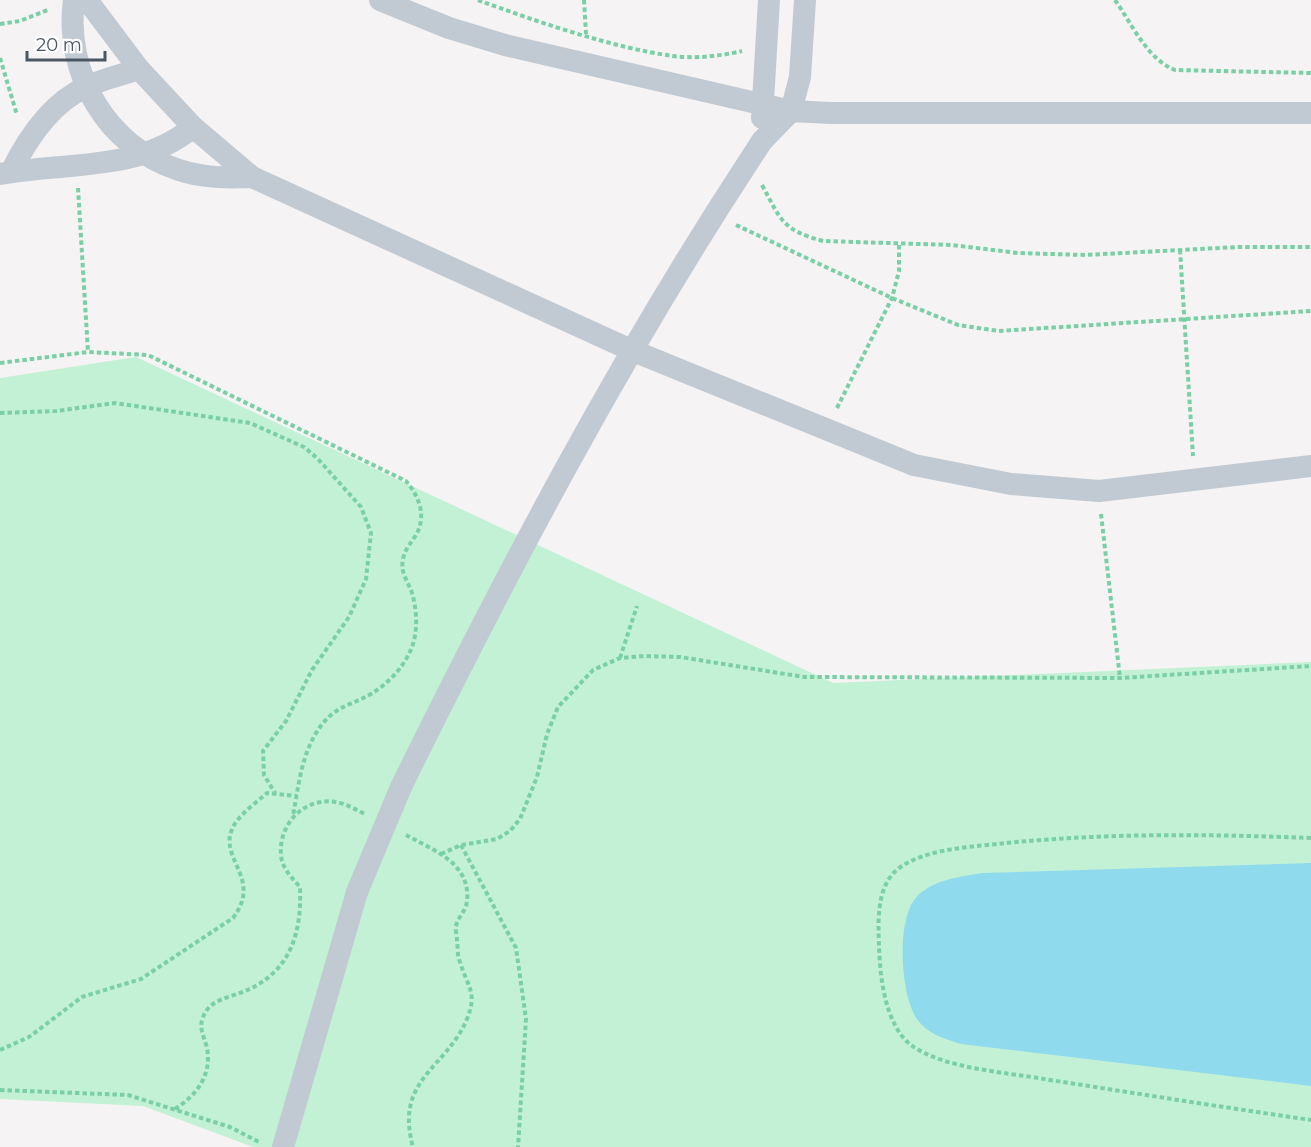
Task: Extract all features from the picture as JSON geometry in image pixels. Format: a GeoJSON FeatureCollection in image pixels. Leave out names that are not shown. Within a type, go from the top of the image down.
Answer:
{"type":"FeatureCollection","features":[{"type":"Feature","properties":{"kind":"street"},"geometry":{"type":"LineString","coordinates":[[74,0],[72,19],[75,54],[85,87],[101,113],[120,136],[145,155],[178,170],[215,178],[252,177]]}},
{"type":"Feature","properties":{"kind":"street"},"geometry":{"type":"LineString","coordinates":[[87,0],[139,69],[193,127],[252,177],[631,350],[914,465],[1011,484],[1099,491],[1311,466]]}},
{"type":"Feature","properties":{"kind":"street"},"geometry":{"type":"LineString","coordinates":[[380,0],[448,28],[505,45],[791,111],[830,113],[1311,112]]}},
{"type":"Feature","properties":{"kind":"street"},"geometry":{"type":"LineString","coordinates":[[762,141],[769,0]]}},
{"type":"Feature","properties":{"kind":"street"},"geometry":{"type":"LineString","coordinates":[[283,1147],[357,892],[401,787],[534,525],[631,350],[713,215],[762,141],[791,111],[800,77],[805,0]]}},
{"type":"Feature","properties":{"kind":"street"},"geometry":{"type":"LineString","coordinates":[[767,35],[804,29]]}},
{"type":"Feature","properties":{"kind":"street"},"geometry":{"type":"LineString","coordinates":[[5,173],[49,115],[85,87],[139,69]]}},
{"type":"Feature","properties":{"kind":"street"},"geometry":{"type":"LineString","coordinates":[[5,173],[77,166],[145,155],[162,149],[193,127]]}},
{"type":"Feature","properties":{"kind":"path"},"geometry":{"type":"LineString","coordinates":[[478,0],[586,34],[675,56],[721,56],[767,35]]}},
{"type":"Feature","properties":{"kind":"path"},"geometry":{"type":"LineString","coordinates":[[584,0],[586,34]]}},
{"type":"Feature","properties":{"kind":"path"},"geometry":{"type":"LineString","coordinates":[[1116,0],[1154,56],[1163,65],[1175,70],[1311,73]]}},
{"type":"Feature","properties":{"kind":"path"},"geometry":{"type":"LineString","coordinates":[[0,24],[42,14],[51,8]]}},
{"type":"Feature","properties":{"kind":"path"},"geometry":{"type":"LineString","coordinates":[[0,58],[20,124],[34,133]]}},
{"type":"Feature","properties":{"kind":"path"},"geometry":{"type":"LineString","coordinates":[[749,161],[784,225],[802,236],[823,241],[952,245],[1018,253],[1085,255],[1311,247]]}},
{"type":"Feature","properties":{"kind":"path"},"geometry":{"type":"LineString","coordinates":[[77,166],[88,352]]}},
{"type":"Feature","properties":{"kind":"path"},"geometry":{"type":"LineString","coordinates":[[713,215],[892,298],[958,325],[999,331],[1311,311]]}},
{"type":"Feature","properties":{"kind":"path"},"geometry":{"type":"LineString","coordinates":[[826,430],[892,298],[899,271],[899,243]]}},
{"type":"Feature","properties":{"kind":"path"},"geometry":{"type":"LineString","coordinates":[[1180,250],[1195,478]]}},
{"type":"Feature","properties":{"kind":"path"},"geometry":{"type":"LineString","coordinates":[[0,363],[88,352],[148,355],[406,481],[417,496],[421,513],[420,525],[403,557],[402,569],[411,592],[417,619],[413,645],[401,670],[370,695],[345,704],[325,720],[310,742],[293,817]]}},
{"type":"Feature","properties":{"kind":"path"},"geometry":{"type":"LineString","coordinates":[[0,413],[56,411],[115,403],[250,423],[304,447],[318,459],[361,507],[371,533],[366,579],[349,617],[312,670],[286,721],[264,751],[264,775],[275,793]]}},
{"type":"Feature","properties":{"kind":"path"},"geometry":{"type":"LineString","coordinates":[[1099,491],[1120,678]]}},
{"type":"Feature","properties":{"kind":"path"},"geometry":{"type":"LineString","coordinates":[[620,658],[637,606]]}},
{"type":"Feature","properties":{"kind":"path"},"geometry":{"type":"LineString","coordinates":[[441,854],[461,845],[498,839],[510,831],[520,819],[537,777],[547,734],[558,706],[593,670],[620,658],[680,657],[804,677],[1120,678],[1311,666]]}},
{"type":"Feature","properties":{"kind":"path"},"geometry":{"type":"LineString","coordinates":[[0,1050],[29,1037],[82,997],[147,976],[233,918],[240,910],[245,890],[241,871],[231,854],[231,833],[243,814],[267,793],[297,796]]}},
{"type":"Feature","properties":{"kind":"path"},"geometry":{"type":"LineString","coordinates":[[1311,838],[1197,834],[1059,838],[975,846],[930,855],[900,867],[884,889],[878,914],[883,975],[895,1026],[911,1045],[936,1057],[1017,1074],[1311,1120]]}},
{"type":"Feature","properties":{"kind":"path"},"geometry":{"type":"LineString","coordinates":[[461,845],[516,948],[526,1019],[518,1147]]}},
{"type":"Feature","properties":{"kind":"path"},"geometry":{"type":"LineString","coordinates":[[0,1090],[128,1095],[230,1127],[269,1147]]}},
{"type":"Feature","properties":{"kind":"green space"},"geometry":{"type":"Polygon","coordinates":[[[136,357],[833,683],[1311,662],[1311,1147],[253,1147],[143,1106],[0,1099],[0,378],[136,357]]]}},
{"type":"Feature","properties":{"kind":"water"},"geometry":{"type":"Polygon","coordinates":[[[1311,863],[1311,1086],[961,1044],[929,1031],[913,1012],[908,998],[903,961],[905,925],[915,899],[937,883],[982,873],[1311,863]]]}}]}
